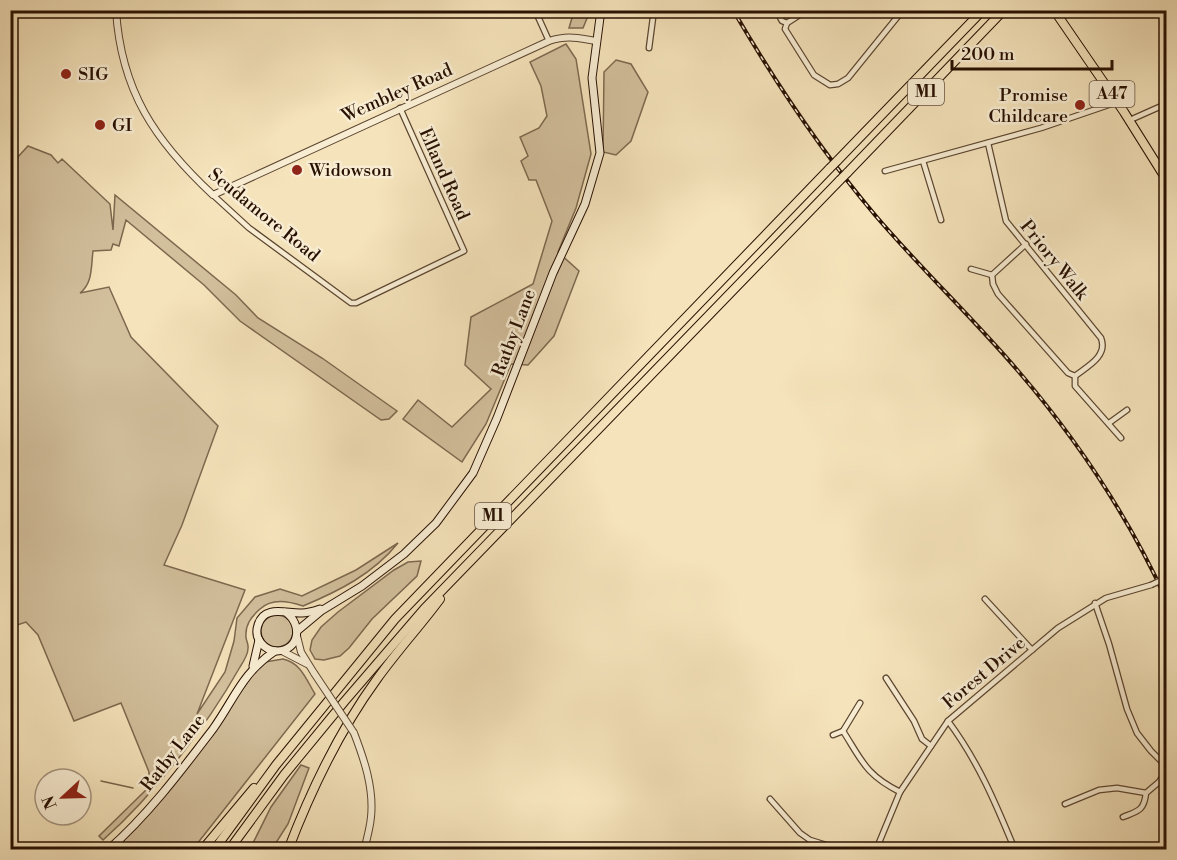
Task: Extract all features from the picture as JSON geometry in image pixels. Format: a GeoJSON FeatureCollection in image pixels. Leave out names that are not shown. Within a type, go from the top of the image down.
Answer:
{"type":"FeatureCollection","features":[{"type":"Feature","properties":{"kind":"highway","name":"M1"},"geometry":{"type":"LineString","coordinates":[[214,849],[276,765],[395,620],[983,10]]}},
{"type":"Feature","properties":{"kind":"highway","name":"M1"},"geometry":{"type":"LineString","coordinates":[[229,849],[284,775],[400,635],[1004,10]]}},
{"type":"Feature","properties":{"kind":"highway","name":"M1"},"geometry":{"type":"LineString","coordinates":[[288,849],[329,755],[376,680],[456,577]]}},
{"type":"Feature","properties":{"kind":"highway","name":"M1"},"geometry":{"type":"LineString","coordinates":[[202,849],[243,799],[276,765]]}},
{"type":"Feature","properties":{"kind":"main road","name":"Ratby Lane"},"geometry":{"type":"LineString","coordinates":[[285,612],[309,613],[329,605],[362,586],[404,554],[436,523],[473,473],[497,418],[553,273],[585,204],[600,153],[592,78],[601,10]]}},
{"type":"Feature","properties":{"kind":"main road","name":"A47"},"geometry":{"type":"LineString","coordinates":[[1054,10],[1130,120],[1167,179]]}},
{"type":"Feature","properties":{"kind":"main road","name":"Ratby Lane"},"geometry":{"type":"LineString","coordinates":[[297,633],[329,605]]}},
{"type":"Feature","properties":{"kind":"main road"},"geometry":{"type":"LineString","coordinates":[[273,611],[285,612],[294,620],[297,633],[293,643],[278,651],[266,648],[259,640],[257,628],[262,617],[273,611]]}},
{"type":"Feature","properties":{"kind":"main road","name":"Ratby Lane"},"geometry":{"type":"LineString","coordinates":[[108,849],[172,782],[215,726],[252,668],[259,640]]}},
{"type":"Feature","properties":{"kind":"main road","name":"Ratby Lane"},"geometry":{"type":"LineString","coordinates":[[252,668],[278,651]]}},
{"type":"Feature","properties":{"kind":"street","name":"Scudamore Road"},"geometry":{"type":"LineString","coordinates":[[116,10],[118,40],[130,83],[147,119],[168,149],[249,228],[351,303]]}},
{"type":"Feature","properties":{"kind":"street"},"geometry":{"type":"LineString","coordinates":[[535,10],[549,41]]}},
{"type":"Feature","properties":{"kind":"street"},"geometry":{"type":"LineString","coordinates":[[649,48],[654,10]]}},
{"type":"Feature","properties":{"kind":"street"},"geometry":{"type":"LineString","coordinates":[[776,10],[782,21],[787,23]]}},
{"type":"Feature","properties":{"kind":"street"},"geometry":{"type":"LineString","coordinates":[[807,10],[787,23],[785,29],[814,75],[830,85],[838,84],[848,78],[903,10]]}},
{"type":"Feature","properties":{"kind":"street","name":"Wembley Road"},"geometry":{"type":"LineString","coordinates":[[213,195],[549,41],[575,36],[596,41]]}},
{"type":"Feature","properties":{"kind":"street"},"geometry":{"type":"LineString","coordinates":[[885,171],[1041,128],[1117,102]]}},
{"type":"Feature","properties":{"kind":"street"},"geometry":{"type":"LineString","coordinates":[[1130,120],[1167,104]]}},
{"type":"Feature","properties":{"kind":"street","name":"Elland Road"},"geometry":{"type":"LineString","coordinates":[[351,303],[356,303],[464,251],[400,108]]}},
{"type":"Feature","properties":{"kind":"street","name":"Priory Walk"},"geometry":{"type":"LineString","coordinates":[[988,143],[1006,221],[1066,298],[1101,338],[1104,345],[1099,357],[1075,376]]}},
{"type":"Feature","properties":{"kind":"street"},"geometry":{"type":"LineString","coordinates":[[923,161],[941,220]]}},
{"type":"Feature","properties":{"kind":"street"},"geometry":{"type":"LineString","coordinates":[[992,275],[1026,244]]}},
{"type":"Feature","properties":{"kind":"street"},"geometry":{"type":"LineString","coordinates":[[971,269],[992,275]]}},
{"type":"Feature","properties":{"kind":"street"},"geometry":{"type":"LineString","coordinates":[[992,275],[998,294],[1068,373],[1075,376],[1075,386],[1121,438]]}},
{"type":"Feature","properties":{"kind":"street"},"geometry":{"type":"LineString","coordinates":[[1109,423],[1127,410]]}},
{"type":"Feature","properties":{"kind":"street"},"geometry":{"type":"LineString","coordinates":[[1121,415],[1126,418]]}},
{"type":"Feature","properties":{"kind":"street","name":"Forest Drive"},"geometry":{"type":"LineString","coordinates":[[876,849],[900,792],[948,721],[1059,627],[1095,603],[1167,578]]}},
{"type":"Feature","properties":{"kind":"street"},"geometry":{"type":"LineString","coordinates":[[985,599],[1032,650]]}},
{"type":"Feature","properties":{"kind":"street"},"geometry":{"type":"LineString","coordinates":[[1095,603],[1127,709],[1137,733],[1150,751],[1167,766]]}},
{"type":"Feature","properties":{"kind":"street"},"geometry":{"type":"LineString","coordinates":[[297,633],[301,652],[307,664],[354,733],[363,758],[372,794],[371,817],[364,849]]}},
{"type":"Feature","properties":{"kind":"street"},"geometry":{"type":"LineString","coordinates":[[278,651],[307,664]]}},
{"type":"Feature","properties":{"kind":"street"},"geometry":{"type":"LineString","coordinates":[[886,678],[914,721],[922,739],[931,746]]}},
{"type":"Feature","properties":{"kind":"street"},"geometry":{"type":"LineString","coordinates":[[833,735],[843,731],[860,703]]}},
{"type":"Feature","properties":{"kind":"street"},"geometry":{"type":"LineString","coordinates":[[948,721],[992,792],[1015,849]]}},
{"type":"Feature","properties":{"kind":"street"},"geometry":{"type":"LineString","coordinates":[[843,731],[869,773],[900,792]]}},
{"type":"Feature","properties":{"kind":"street"},"geometry":{"type":"LineString","coordinates":[[1123,817],[1139,811],[1145,804],[1146,793],[1159,782],[1167,771]]}},
{"type":"Feature","properties":{"kind":"street"},"geometry":{"type":"LineString","coordinates":[[1065,804],[1099,790],[1117,788],[1146,793]]}},
{"type":"Feature","properties":{"kind":"street"},"geometry":{"type":"LineString","coordinates":[[770,799],[800,833],[810,840],[842,849]]}},
{"type":"Feature","properties":{"kind":"shaded area"},"geometry":{"type":"Polygon","coordinates":[[[574,11],[590,11],[583,28],[569,28],[574,11]]]}},
{"type":"Feature","properties":{"kind":"shaded area"},"geometry":{"type":"Polygon","coordinates":[[[566,44],[576,59],[591,154],[576,208],[558,252],[579,271],[554,336],[528,365],[511,364],[486,424],[462,462],[403,419],[418,400],[452,427],[491,389],[465,365],[471,317],[533,284],[552,221],[536,180],[529,180],[521,161],[528,156],[520,137],[539,128],[547,116],[541,86],[530,62],[566,44]]]}},
{"type":"Feature","properties":{"kind":"shaded area"},"geometry":{"type":"Polygon","coordinates":[[[616,60],[631,64],[648,92],[631,141],[616,155],[603,152],[604,72],[616,60]]]}},
{"type":"Feature","properties":{"kind":"shaded area"},"geometry":{"type":"Polygon","coordinates":[[[28,146],[51,155],[58,163],[62,159],[110,204],[113,230],[115,195],[236,295],[258,318],[322,358],[397,411],[389,419],[381,420],[240,321],[204,285],[126,220],[119,246],[113,244],[111,250],[93,251],[89,279],[80,293],[109,287],[131,337],[218,426],[182,525],[164,565],[245,590],[197,714],[225,672],[234,641],[237,618],[255,597],[280,589],[302,596],[356,570],[398,543],[366,573],[330,594],[303,606],[286,602],[270,603],[257,612],[246,629],[248,649],[246,657],[212,713],[142,802],[103,840],[99,836],[148,788],[149,772],[121,703],[74,721],[38,635],[26,622],[11,627],[10,152],[17,158],[28,146]]]}},
{"type":"Feature","properties":{"kind":"shaded area"},"geometry":{"type":"Polygon","coordinates":[[[421,561],[417,576],[372,619],[349,648],[340,656],[324,660],[315,659],[310,650],[312,640],[321,627],[394,570],[408,562],[421,561]]]}},
{"type":"Feature","properties":{"kind":"shaded area"},"geometry":{"type":"Polygon","coordinates":[[[277,615],[288,620],[293,631],[288,642],[277,647],[266,642],[261,631],[266,620],[277,615]]]}},
{"type":"Feature","properties":{"kind":"shaded area"},"geometry":{"type":"Polygon","coordinates":[[[283,659],[299,668],[315,694],[193,849],[113,850],[172,787],[255,671],[265,662],[283,659]]]}},
{"type":"Feature","properties":{"kind":"shaded area"},"geometry":{"type":"Polygon","coordinates":[[[301,765],[309,768],[288,824],[272,849],[250,849],[271,807],[301,765]]]}},
{"type":"Feature","properties":{"kind":"waterway"},"geometry":{"type":"LineString","coordinates":[[101,781],[133,788]]}},
{"type":"Feature","properties":{"kind":"railway"},"geometry":{"type":"LineString","coordinates":[[733,10],[800,116],[855,191],[1001,352],[1062,425],[1118,509],[1166,599]]}},
{"type":"Feature","properties":{"kind":"place","name":"SIG"},"geometry":{"type":"Point","coordinates":[66,74]}},
{"type":"Feature","properties":{"kind":"place","name":"Promise Childcare"},"geometry":{"type":"Point","coordinates":[1080,105]}},
{"type":"Feature","properties":{"kind":"place","name":"GI"},"geometry":{"type":"Point","coordinates":[100,125]}},
{"type":"Feature","properties":{"kind":"place","name":"Widowson"},"geometry":{"type":"Point","coordinates":[297,170]}}]}
